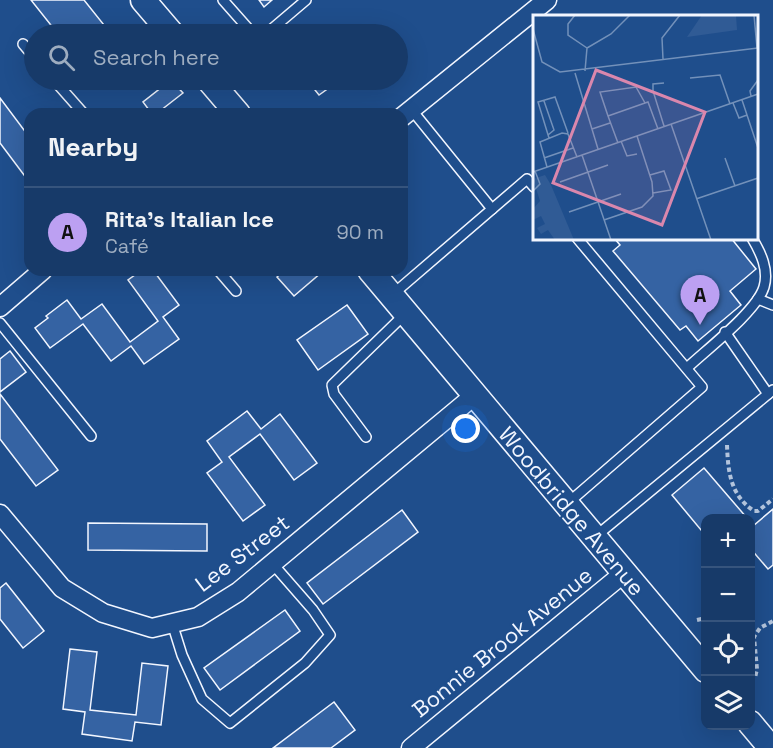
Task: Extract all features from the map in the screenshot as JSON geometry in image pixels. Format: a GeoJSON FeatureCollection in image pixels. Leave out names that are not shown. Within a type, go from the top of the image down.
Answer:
{"type":"FeatureCollection","features":[{"type":"Feature","properties":{"kind":"main road"},"geometry":{"type":"LineString","coordinates":[[142,0],[162,24]]}},
{"type":"Feature","properties":{"kind":"main road"},"geometry":{"type":"LineString","coordinates":[[219,90],[230,108]]}},
{"type":"Feature","properties":{"kind":"main road","name":"Woodbridge Avenue"},"geometry":{"type":"LineString","coordinates":[[375,276],[701,665]]}},
{"type":"Feature","properties":{"kind":"main road"},"geometry":{"type":"LineString","coordinates":[[755,729],[771,748]]}},
{"type":"Feature","properties":{"kind":"street"},"geometry":{"type":"LineString","coordinates":[[408,112],[547,0]]}},
{"type":"Feature","properties":{"kind":"street"},"geometry":{"type":"LineString","coordinates":[[0,307],[36,276]]}},
{"type":"Feature","properties":{"kind":"street","name":"Lee Street"},"geometry":{"type":"LineString","coordinates":[[0,514],[62,588],[103,613],[152,628],[198,617],[238,592],[475,395]]}},
{"type":"Feature","properties":{"kind":"street","name":"Bonnie Brook Avenue"},"geometry":{"type":"LineString","coordinates":[[411,748],[624,573]]}},
{"type":"Feature","properties":{"kind":"lane"},"geometry":{"type":"LineString","coordinates":[[223,0],[244,24]]}},
{"type":"Feature","properties":{"kind":"lane"},"geometry":{"type":"LineString","coordinates":[[278,24],[306,0]]}},
{"type":"Feature","properties":{"kind":"lane"},"geometry":{"type":"LineString","coordinates":[[63,90],[79,108]]}},
{"type":"Feature","properties":{"kind":"lane"},"geometry":{"type":"LineString","coordinates":[[408,114],[492,209]]}},
{"type":"Feature","properties":{"kind":"lane"},"geometry":{"type":"LineString","coordinates":[[366,438],[334,394],[332,385],[399,304],[492,209],[531,176]]}},
{"type":"Feature","properties":{"kind":"lane"},"geometry":{"type":"LineString","coordinates":[[566,504],[702,387],[580,240]]}},
{"type":"Feature","properties":{"kind":"lane"},"geometry":{"type":"LineString","coordinates":[[687,368],[758,299],[764,288],[766,274],[762,254],[753,240]]}},
{"type":"Feature","properties":{"kind":"lane"},"geometry":{"type":"LineString","coordinates":[[223,276],[236,291]]}},
{"type":"Feature","properties":{"kind":"lane"},"geometry":{"type":"LineString","coordinates":[[758,299],[773,305]]}},
{"type":"Feature","properties":{"kind":"lane"},"geometry":{"type":"LineString","coordinates":[[0,323],[91,436]]}},
{"type":"Feature","properties":{"kind":"lane"},"geometry":{"type":"LineString","coordinates":[[594,538],[771,392],[725,332]]}},
{"type":"Feature","properties":{"kind":"lane"},"geometry":{"type":"LineString","coordinates":[[172,623],[182,655],[202,699],[230,723],[305,663],[330,635],[314,610],[272,563]]}},
{"type":"Feature","properties":{"kind":"path"},"geometry":{"type":"LineString","coordinates":[[726,439],[728,469],[734,491],[754,511],[758,511],[773,499]]}},
{"type":"Feature","properties":{"kind":"path"},"geometry":{"type":"LineString","coordinates":[[697,620],[701,619]]}},
{"type":"Feature","properties":{"kind":"path"},"geometry":{"type":"LineString","coordinates":[[755,678],[757,674],[754,637],[756,632],[773,621]]}},
{"type":"Feature","properties":{"kind":"building"},"geometry":{"type":"Polygon","coordinates":[[[31,0],[84,0],[103,24],[50,24],[31,0]]]}},
{"type":"Feature","properties":{"kind":"building"},"geometry":{"type":"Polygon","coordinates":[[[259,0],[272,0],[264,7],[259,0]]]}},
{"type":"Feature","properties":{"kind":"building"},"geometry":{"type":"Polygon","coordinates":[[[158,90],[180,90],[183,93],[164,108],[148,108],[143,102],[158,90]]]}},
{"type":"Feature","properties":{"kind":"building"},"geometry":{"type":"Polygon","coordinates":[[[315,90],[326,90],[319,95],[315,90]]]}},
{"type":"Feature","properties":{"kind":"building"},"geometry":{"type":"Polygon","coordinates":[[[0,98],[24,130],[24,175],[0,143],[0,98]]]}},
{"type":"Feature","properties":{"kind":"building"},"geometry":{"type":"Polygon","coordinates":[[[616,240],[733,240],[756,269],[730,291],[741,305],[698,341],[686,326],[680,330],[613,251],[620,245],[616,240]]]}},
{"type":"Feature","properties":{"kind":"building"},"geometry":{"type":"Polygon","coordinates":[[[134,276],[157,276],[179,305],[163,317],[179,339],[144,364],[131,346],[111,361],[83,324],[50,348],[35,328],[67,300],[81,319],[102,304],[130,342],[158,321],[128,280],[134,276]]]}},
{"type":"Feature","properties":{"kind":"building"},"geometry":{"type":"Polygon","coordinates":[[[278,276],[317,276],[294,296],[278,276]]]}},
{"type":"Feature","properties":{"kind":"building"},"geometry":{"type":"Polygon","coordinates":[[[347,305],[368,334],[318,370],[297,340],[347,305]]]}},
{"type":"Feature","properties":{"kind":"building"},"geometry":{"type":"Polygon","coordinates":[[[10,351],[26,372],[0,392],[0,359],[10,351]]]}},
{"type":"Feature","properties":{"kind":"building"},"geometry":{"type":"Polygon","coordinates":[[[0,394],[58,470],[36,486],[0,439],[0,394]]]}},
{"type":"Feature","properties":{"kind":"building"},"geometry":{"type":"Polygon","coordinates":[[[247,411],[261,429],[280,414],[317,463],[294,480],[260,434],[229,457],[265,505],[243,521],[207,473],[222,462],[207,441],[247,411]]]}},
{"type":"Feature","properties":{"kind":"building"},"geometry":{"type":"Polygon","coordinates":[[[704,468],[744,514],[701,514],[701,530],[672,495],[704,468]]]}},
{"type":"Feature","properties":{"kind":"building"},"geometry":{"type":"Polygon","coordinates":[[[773,509],[773,565],[768,569],[755,554],[755,524],[773,509]]]}},
{"type":"Feature","properties":{"kind":"building"},"geometry":{"type":"Polygon","coordinates":[[[402,510],[418,532],[323,604],[307,583],[402,510]]]}},
{"type":"Feature","properties":{"kind":"building"},"geometry":{"type":"Polygon","coordinates":[[[88,523],[207,524],[207,551],[88,550],[88,523]]]}},
{"type":"Feature","properties":{"kind":"building"},"geometry":{"type":"Polygon","coordinates":[[[6,583],[44,631],[23,648],[0,619],[0,588],[6,583]]]}},
{"type":"Feature","properties":{"kind":"building"},"geometry":{"type":"Polygon","coordinates":[[[285,610],[300,631],[220,690],[204,668],[285,610]]]}},
{"type":"Feature","properties":{"kind":"building"},"geometry":{"type":"Polygon","coordinates":[[[70,649],[97,652],[90,710],[136,715],[142,663],[168,666],[161,725],[135,722],[132,741],[82,734],[85,712],[63,709],[70,649]]]}},
{"type":"Feature","properties":{"kind":"building"},"geometry":{"type":"Polygon","coordinates":[[[334,702],[355,730],[331,748],[273,748],[334,702]]]}},
{"type":"Feature","properties":{"kind":"place","name":"Rita's Italian Ice"},"geometry":{"type":"Point","coordinates":[700,325]}}]}
